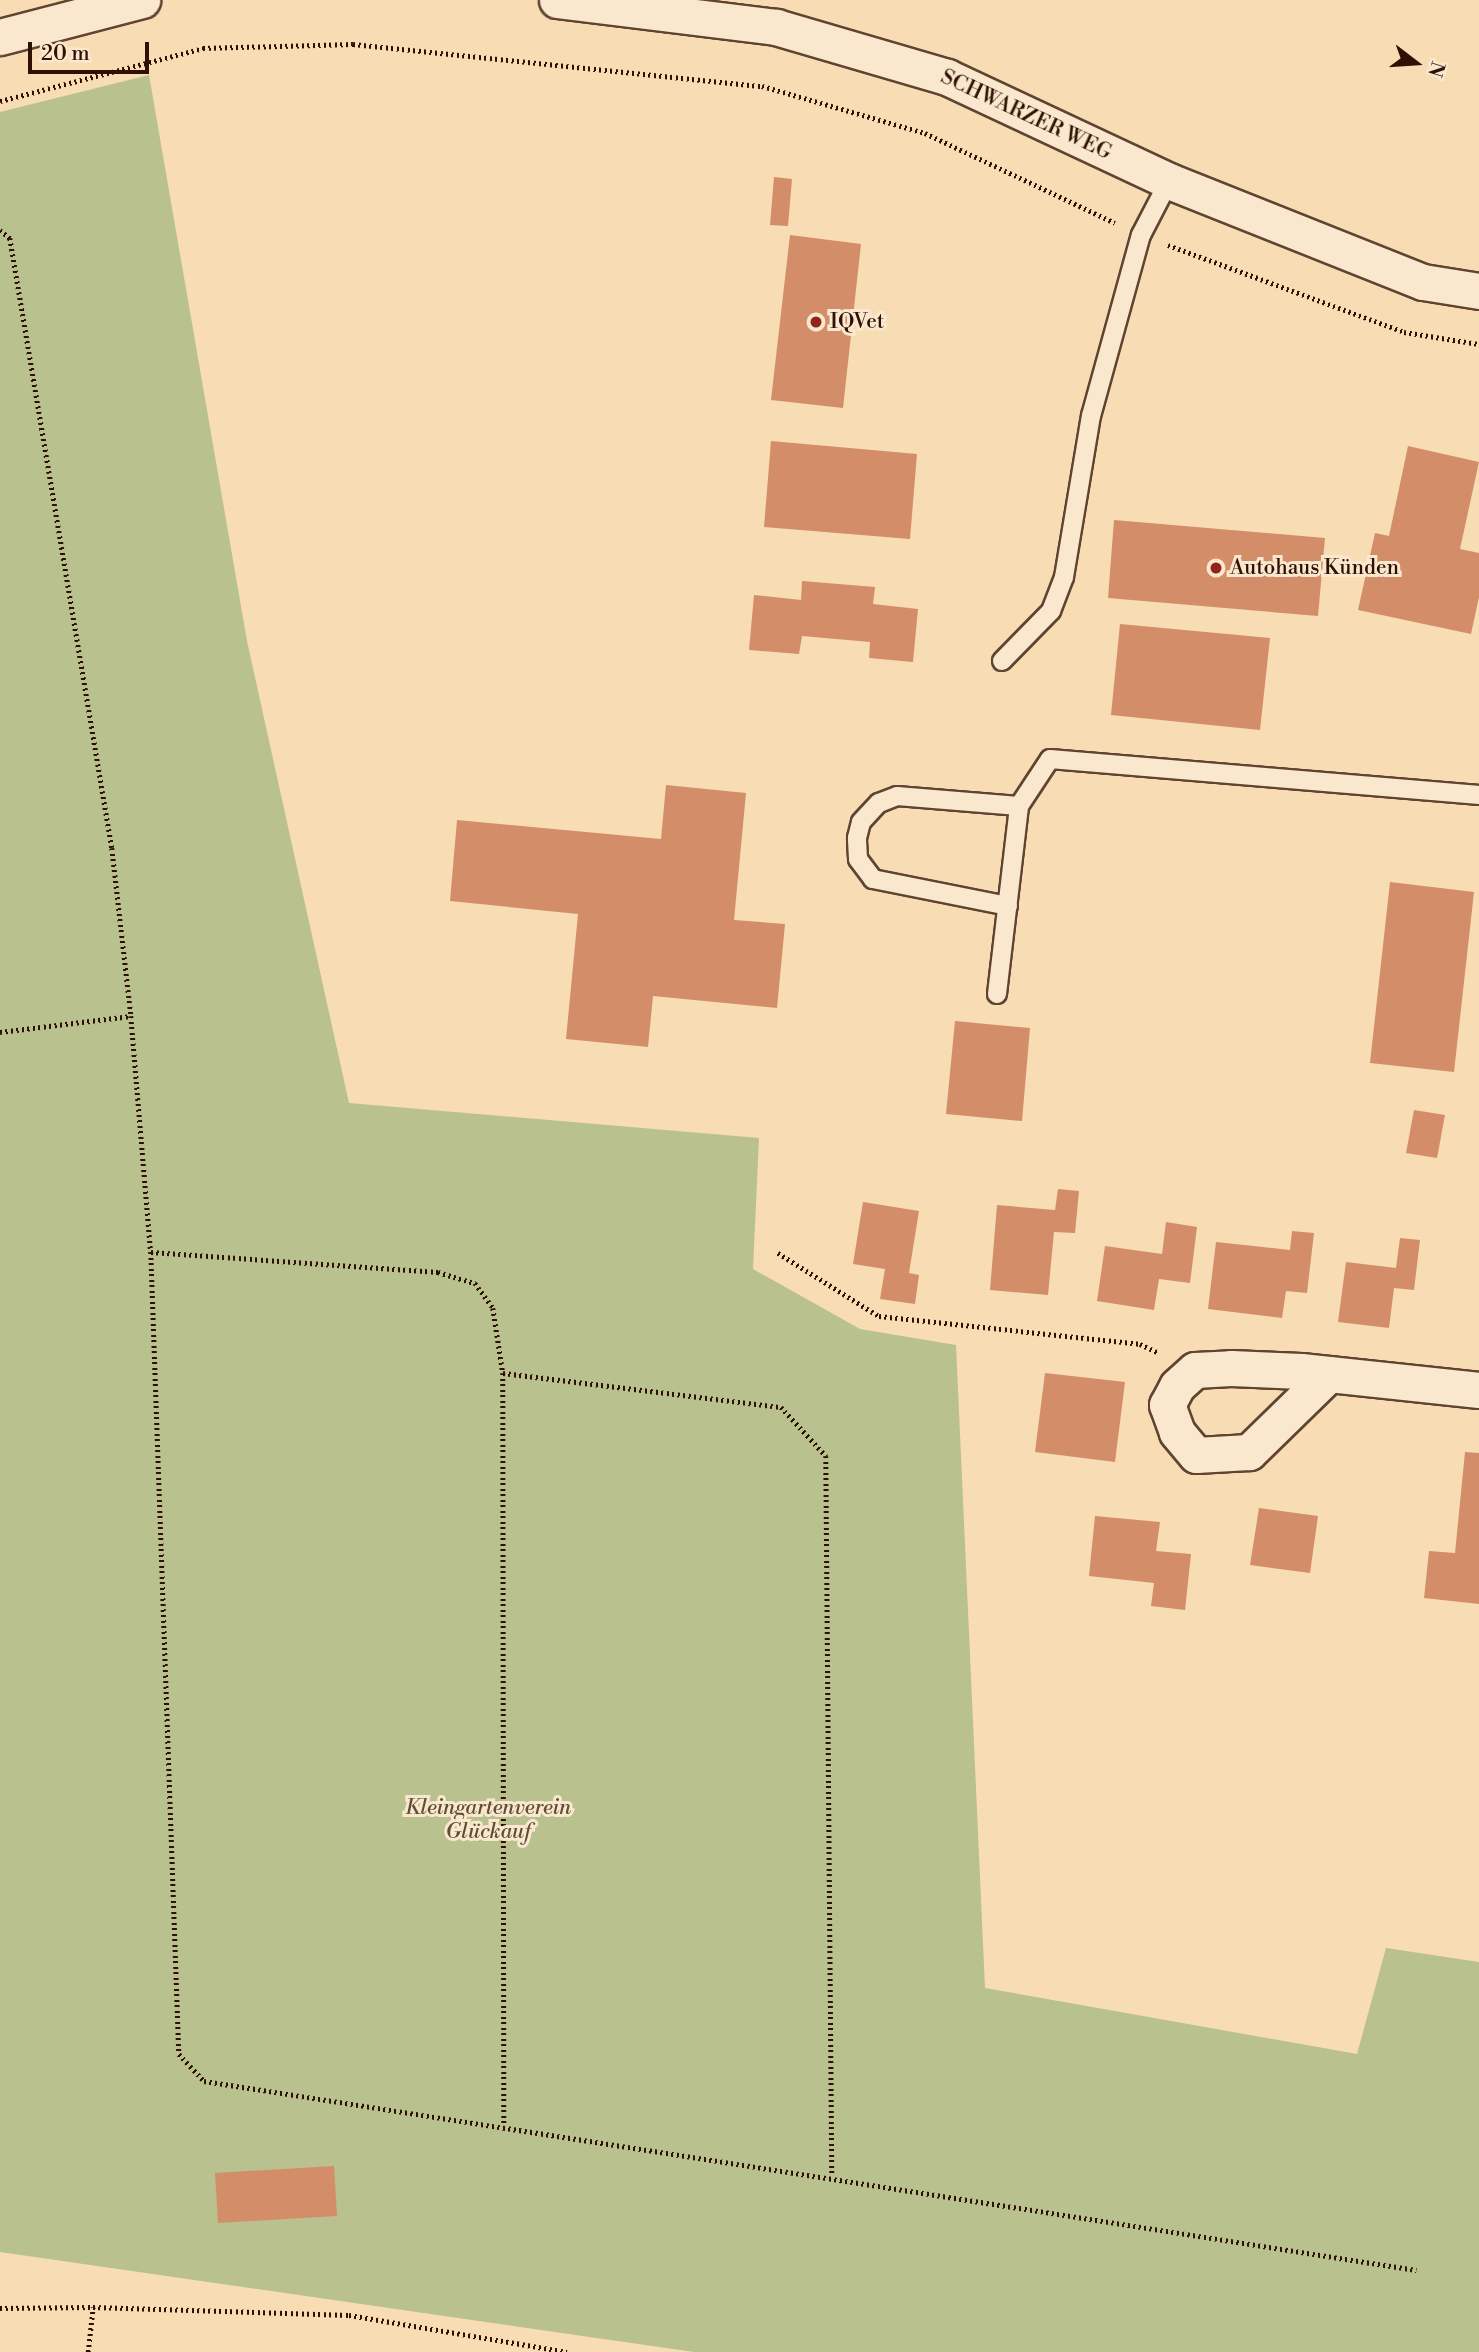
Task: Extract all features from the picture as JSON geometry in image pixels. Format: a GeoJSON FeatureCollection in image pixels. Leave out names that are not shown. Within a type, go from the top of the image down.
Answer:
{"type":"FeatureCollection","features":[{"type":"Feature","properties":{"kind":"street"},"geometry":{"type":"LineString","coordinates":[[0,37],[142,0]]}},
{"type":"Feature","properties":{"kind":"street","name":"SCHWARZER WEG"},"geometry":{"type":"LineString","coordinates":[[557,0],[776,27],[947,77],[1169,181],[1423,282],[1479,291]]}},
{"type":"Feature","properties":{"kind":"street"},"geometry":{"type":"LineString","coordinates":[[1329,1374],[1249,1452],[1221,1457],[1196,1455],[1177,1432],[1167,1405],[1177,1387],[1195,1370],[1231,1368],[1329,1374],[1479,1390]]}},
{"type":"Feature","properties":{"kind":"lane"},"geometry":{"type":"LineString","coordinates":[[1002,661],[1051,611],[1064,577],[1091,415],[1141,234],[1169,181]]}},
{"type":"Feature","properties":{"kind":"lane"},"geometry":{"type":"LineString","coordinates":[[998,994],[1018,806],[1050,758],[1479,795]]}},
{"type":"Feature","properties":{"kind":"lane"},"geometry":{"type":"LineString","coordinates":[[1008,906],[873,879],[858,859],[857,838],[861,822],[879,803],[897,796],[1018,806]]}},
{"type":"Feature","properties":{"kind":"path"},"geometry":{"type":"LineString","coordinates":[[0,101],[203,48],[353,44],[762,86],[925,133],[1141,234],[1404,331],[1479,344]]}},
{"type":"Feature","properties":{"kind":"path"},"geometry":{"type":"LineString","coordinates":[[0,230],[10,238],[112,848],[131,1016],[151,1252],[179,2054],[204,2081],[504,2124],[1416,2270]]}},
{"type":"Feature","properties":{"kind":"path"},"geometry":{"type":"LineString","coordinates":[[0,1032],[131,1016]]}},
{"type":"Feature","properties":{"kind":"path"},"geometry":{"type":"LineString","coordinates":[[151,1252],[438,1272],[475,1283],[493,1308],[503,1373],[504,2124]]}},
{"type":"Feature","properties":{"kind":"path"},"geometry":{"type":"LineString","coordinates":[[778,1253],[879,1316],[1140,1344],[1195,1370]]}},
{"type":"Feature","properties":{"kind":"path"},"geometry":{"type":"LineString","coordinates":[[503,1373],[781,1407],[826,1456],[832,2176]]}},
{"type":"Feature","properties":{"kind":"path"},"geometry":{"type":"LineString","coordinates":[[88,2352],[93,2306]]}},
{"type":"Feature","properties":{"kind":"path"},"geometry":{"type":"LineString","coordinates":[[0,2308],[93,2306],[349,2315],[534,2349],[566,2352]]}},
{"type":"Feature","properties":{"kind":"green space","name":"Kleingartenverein Glückauf"},"geometry":{"type":"Polygon","coordinates":[[[149,75],[247,641],[349,1103],[759,1138],[753,1269],[860,1329],[956,1345],[985,1988],[1357,2054],[1386,1948],[1479,1962],[1479,2352],[694,2352],[0,2252],[0,112],[149,75]]]}},
{"type":"Feature","properties":{"kind":"building"},"geometry":{"type":"Polygon","coordinates":[[[774,177],[792,179],[788,226],[770,225],[774,177]]]}},
{"type":"Feature","properties":{"kind":"building","name":"IQVet"},"geometry":{"type":"Polygon","coordinates":[[[790,235],[861,244],[843,408],[771,400],[790,235]]]}},
{"type":"Feature","properties":{"kind":"building"},"geometry":{"type":"Polygon","coordinates":[[[771,441],[917,454],[910,539],[764,527],[771,441]]]}},
{"type":"Feature","properties":{"kind":"building"},"geometry":{"type":"Polygon","coordinates":[[[1408,446],[1479,462],[1460,549],[1479,553],[1479,597],[1471,634],[1358,610],[1375,533],[1389,536],[1408,446]]]}},
{"type":"Feature","properties":{"kind":"building","name":"Autohaus Künden"},"geometry":{"type":"Polygon","coordinates":[[[1114,520],[1325,538],[1318,616],[1108,598],[1114,520]]]}},
{"type":"Feature","properties":{"kind":"building"},"geometry":{"type":"Polygon","coordinates":[[[802,581],[875,587],[873,604],[918,609],[913,662],[869,658],[870,642],[802,636],[799,654],[749,650],[754,595],[801,600],[802,581]]]}},
{"type":"Feature","properties":{"kind":"building"},"geometry":{"type":"Polygon","coordinates":[[[1120,624],[1270,638],[1260,730],[1111,715],[1120,624]]]}},
{"type":"Feature","properties":{"kind":"building"},"geometry":{"type":"Polygon","coordinates":[[[666,785],[746,793],[734,920],[785,924],[777,1008],[653,996],[648,1047],[566,1039],[578,914],[450,901],[457,820],[661,839],[666,785]]]}},
{"type":"Feature","properties":{"kind":"building"},"geometry":{"type":"Polygon","coordinates":[[[1390,882],[1474,892],[1454,1072],[1370,1063],[1390,882]]]}},
{"type":"Feature","properties":{"kind":"building"},"geometry":{"type":"Polygon","coordinates":[[[955,1021],[1030,1028],[1022,1121],[946,1114],[955,1021]]]}},
{"type":"Feature","properties":{"kind":"building"},"geometry":{"type":"Polygon","coordinates":[[[1414,1110],[1445,1115],[1437,1158],[1406,1153],[1414,1110]]]}},
{"type":"Feature","properties":{"kind":"building"},"geometry":{"type":"Polygon","coordinates":[[[1058,1189],[1079,1191],[1075,1233],[1054,1232],[1048,1295],[990,1290],[997,1205],[1055,1210],[1058,1189]]]}},
{"type":"Feature","properties":{"kind":"building"},"geometry":{"type":"Polygon","coordinates":[[[863,1202],[919,1211],[909,1273],[919,1275],[915,1304],[880,1299],[885,1269],[853,1264],[863,1202]]]}},
{"type":"Feature","properties":{"kind":"building"},"geometry":{"type":"Polygon","coordinates":[[[1166,1222],[1197,1227],[1190,1283],[1159,1279],[1154,1310],[1097,1301],[1105,1246],[1162,1254],[1166,1222]]]}},
{"type":"Feature","properties":{"kind":"building"},"geometry":{"type":"Polygon","coordinates":[[[1292,1231],[1314,1233],[1307,1293],[1286,1291],[1282,1318],[1208,1309],[1216,1242],[1290,1250],[1292,1231]]]}},
{"type":"Feature","properties":{"kind":"building"},"geometry":{"type":"Polygon","coordinates":[[[1400,1238],[1420,1240],[1414,1290],[1394,1288],[1389,1328],[1338,1322],[1346,1262],[1396,1268],[1400,1238]]]}},
{"type":"Feature","properties":{"kind":"building"},"geometry":{"type":"Polygon","coordinates":[[[1045,1373],[1125,1382],[1115,1462],[1035,1452],[1045,1373]]]}},
{"type":"Feature","properties":{"kind":"building"},"geometry":{"type":"Polygon","coordinates":[[[1465,1452],[1479,1453],[1479,1604],[1424,1598],[1429,1551],[1455,1553],[1465,1452]]]}},
{"type":"Feature","properties":{"kind":"building"},"geometry":{"type":"Polygon","coordinates":[[[1259,1508],[1318,1516],[1310,1573],[1250,1565],[1259,1508]]]}},
{"type":"Feature","properties":{"kind":"building"},"geometry":{"type":"Polygon","coordinates":[[[1095,1516],[1160,1522],[1156,1551],[1191,1554],[1185,1610],[1151,1606],[1154,1583],[1089,1576],[1095,1516]]]}},
{"type":"Feature","properties":{"kind":"building"},"geometry":{"type":"Polygon","coordinates":[[[334,2166],[337,2216],[218,2223],[215,2173],[334,2166]]]}},
{"type":"Feature","properties":{"kind":"place","name":"IQVet"},"geometry":{"type":"Point","coordinates":[816,322]}},
{"type":"Feature","properties":{"kind":"place","name":"Autohaus Künden"},"geometry":{"type":"Point","coordinates":[1216,568]}}]}
